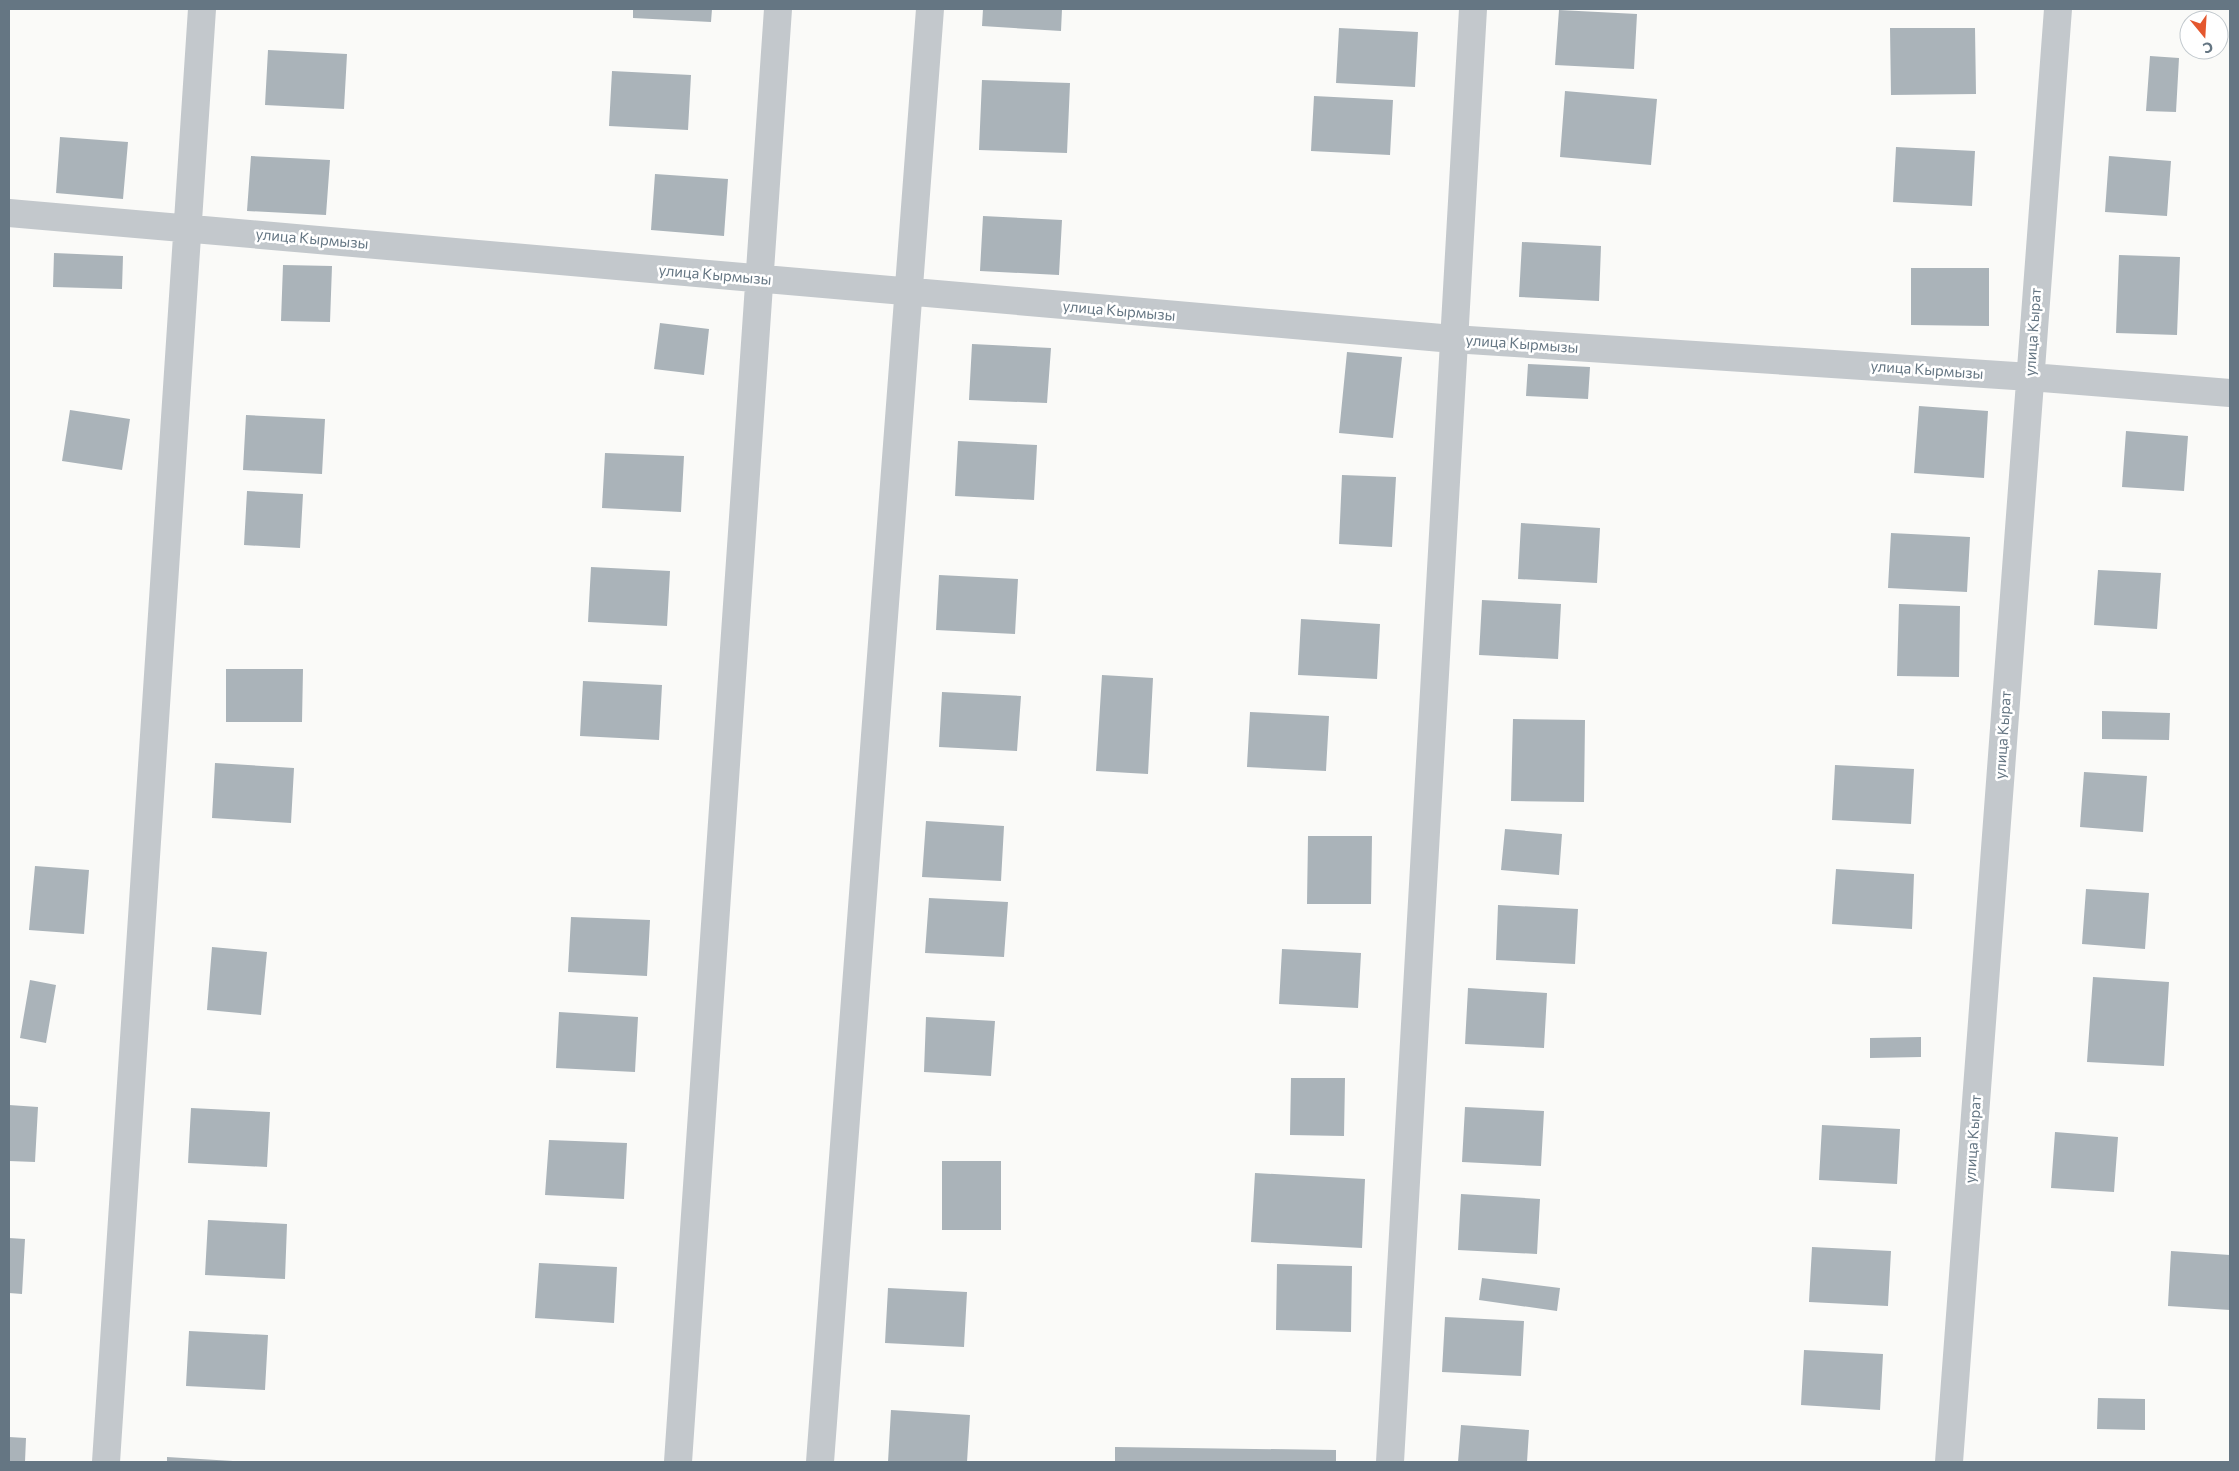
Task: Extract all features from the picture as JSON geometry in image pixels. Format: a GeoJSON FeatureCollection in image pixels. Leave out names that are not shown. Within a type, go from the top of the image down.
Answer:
{"type":"FeatureCollection","features":[{"type":"Feature","properties":{"kind":"street"},"geometry":{"type":"LineString","coordinates":[[106,1462],[202,9]]}},
{"type":"Feature","properties":{"kind":"street"},"geometry":{"type":"LineString","coordinates":[[678,1462],[778,9]]}},
{"type":"Feature","properties":{"kind":"street"},"geometry":{"type":"LineString","coordinates":[[820,1462],[930,9]]}},
{"type":"Feature","properties":{"kind":"street"},"geometry":{"type":"LineString","coordinates":[[1390,1462],[1473,9]]}},
{"type":"Feature","properties":{"kind":"street","name":"улица Кырат"},"geometry":{"type":"LineString","coordinates":[[1949,1462],[2058,9]]}},
{"type":"Feature","properties":{"kind":"street","name":"улица Кырмызы"},"geometry":{"type":"LineString","coordinates":[[9,213],[1453,340],[2030,377],[2230,393]]}},
{"type":"Feature","properties":{"kind":"building"},"geometry":{"type":"Polygon","coordinates":[[[633,9],[712,9],[711,22],[633,18],[633,9]]]}},
{"type":"Feature","properties":{"kind":"building"},"geometry":{"type":"Polygon","coordinates":[[[983,9],[1062,9],[1061,31],[982,26],[983,9]]]}},
{"type":"Feature","properties":{"kind":"building"},"geometry":{"type":"Polygon","coordinates":[[[1559,10],[1637,14],[1634,69],[1555,65],[1559,10]]]}},
{"type":"Feature","properties":{"kind":"building"},"geometry":{"type":"Polygon","coordinates":[[[1339,28],[1418,32],[1415,87],[1336,83],[1339,28]]]}},
{"type":"Feature","properties":{"kind":"building"},"geometry":{"type":"Polygon","coordinates":[[[1890,28],[1975,28],[1976,94],[1891,95],[1890,28]]]}},
{"type":"Feature","properties":{"kind":"building"},"geometry":{"type":"Polygon","coordinates":[[[268,50],[347,54],[344,109],[265,105],[268,50]]]}},
{"type":"Feature","properties":{"kind":"building"},"geometry":{"type":"Polygon","coordinates":[[[2150,56],[2179,58],[2176,112],[2146,111],[2150,56]]]}},
{"type":"Feature","properties":{"kind":"building"},"geometry":{"type":"Polygon","coordinates":[[[612,71],[691,75],[688,130],[609,126],[612,71]]]}},
{"type":"Feature","properties":{"kind":"building"},"geometry":{"type":"Polygon","coordinates":[[[982,80],[1070,83],[1067,153],[979,150],[982,80]]]}},
{"type":"Feature","properties":{"kind":"building"},"geometry":{"type":"Polygon","coordinates":[[[1565,91],[1657,99],[1651,165],[1560,157],[1565,91]]]}},
{"type":"Feature","properties":{"kind":"building"},"geometry":{"type":"Polygon","coordinates":[[[1314,96],[1393,100],[1390,155],[1311,151],[1314,96]]]}},
{"type":"Feature","properties":{"kind":"building"},"geometry":{"type":"Polygon","coordinates":[[[60,137],[128,142],[123,199],[56,193],[60,137]]]}},
{"type":"Feature","properties":{"kind":"building"},"geometry":{"type":"Polygon","coordinates":[[[1896,147],[1975,151],[1972,206],[1893,202],[1896,147]]]}},
{"type":"Feature","properties":{"kind":"building"},"geometry":{"type":"Polygon","coordinates":[[[251,156],[330,160],[326,215],[247,211],[251,156]]]}},
{"type":"Feature","properties":{"kind":"building"},"geometry":{"type":"Polygon","coordinates":[[[2109,156],[2171,161],[2167,216],[2105,212],[2109,156]]]}},
{"type":"Feature","properties":{"kind":"building"},"geometry":{"type":"Polygon","coordinates":[[[655,174],[728,179],[724,236],[651,230],[655,174]]]}},
{"type":"Feature","properties":{"kind":"building"},"geometry":{"type":"Polygon","coordinates":[[[983,216],[1062,220],[1059,275],[980,271],[983,216]]]}},
{"type":"Feature","properties":{"kind":"building"},"geometry":{"type":"Polygon","coordinates":[[[1522,242],[1601,246],[1599,301],[1519,297],[1522,242]]]}},
{"type":"Feature","properties":{"kind":"building"},"geometry":{"type":"Polygon","coordinates":[[[54,253],[123,256],[122,289],[53,287],[54,253]]]}},
{"type":"Feature","properties":{"kind":"building"},"geometry":{"type":"Polygon","coordinates":[[[2119,255],[2180,257],[2177,335],[2116,333],[2119,255]]]}},
{"type":"Feature","properties":{"kind":"building"},"geometry":{"type":"Polygon","coordinates":[[[283,265],[332,266],[330,322],[281,321],[283,265]]]}},
{"type":"Feature","properties":{"kind":"building"},"geometry":{"type":"Polygon","coordinates":[[[1911,268],[1989,268],[1989,326],[1911,325],[1911,268]]]}},
{"type":"Feature","properties":{"kind":"building"},"geometry":{"type":"Polygon","coordinates":[[[660,323],[709,329],[704,375],[654,369],[660,323]]]}},
{"type":"Feature","properties":{"kind":"building"},"geometry":{"type":"Polygon","coordinates":[[[972,344],[1051,348],[1047,403],[969,400],[972,344]]]}},
{"type":"Feature","properties":{"kind":"building"},"geometry":{"type":"Polygon","coordinates":[[[1347,352],[1402,357],[1393,438],[1339,433],[1347,352]]]}},
{"type":"Feature","properties":{"kind":"building"},"geometry":{"type":"Polygon","coordinates":[[[1528,364],[1590,367],[1588,399],[1526,396],[1528,364]]]}},
{"type":"Feature","properties":{"kind":"building"},"geometry":{"type":"Polygon","coordinates":[[[1919,406],[1988,411],[1984,478],[1914,473],[1919,406]]]}},
{"type":"Feature","properties":{"kind":"building"},"geometry":{"type":"Polygon","coordinates":[[[70,410],[130,419],[122,470],[62,461],[70,410]]]}},
{"type":"Feature","properties":{"kind":"building"},"geometry":{"type":"Polygon","coordinates":[[[246,415],[325,419],[322,474],[243,470],[246,415]]]}},
{"type":"Feature","properties":{"kind":"building"},"geometry":{"type":"Polygon","coordinates":[[[2126,431],[2188,436],[2184,491],[2122,487],[2126,431]]]}},
{"type":"Feature","properties":{"kind":"building"},"geometry":{"type":"Polygon","coordinates":[[[958,441],[1037,445],[1034,500],[955,496],[958,441]]]}},
{"type":"Feature","properties":{"kind":"building"},"geometry":{"type":"Polygon","coordinates":[[[605,453],[684,456],[681,512],[602,508],[605,453]]]}},
{"type":"Feature","properties":{"kind":"building"},"geometry":{"type":"Polygon","coordinates":[[[1342,475],[1396,477],[1392,547],[1339,544],[1342,475]]]}},
{"type":"Feature","properties":{"kind":"building"},"geometry":{"type":"Polygon","coordinates":[[[247,491],[303,494],[300,548],[244,545],[247,491]]]}},
{"type":"Feature","properties":{"kind":"building"},"geometry":{"type":"Polygon","coordinates":[[[1521,523],[1600,528],[1597,583],[1518,579],[1521,523]]]}},
{"type":"Feature","properties":{"kind":"building"},"geometry":{"type":"Polygon","coordinates":[[[1891,533],[1970,537],[1967,592],[1888,588],[1891,533]]]}},
{"type":"Feature","properties":{"kind":"building"},"geometry":{"type":"Polygon","coordinates":[[[591,567],[670,571],[667,626],[588,622],[591,567]]]}},
{"type":"Feature","properties":{"kind":"building"},"geometry":{"type":"Polygon","coordinates":[[[2098,570],[2161,573],[2157,629],[2094,625],[2098,570]]]}},
{"type":"Feature","properties":{"kind":"building"},"geometry":{"type":"Polygon","coordinates":[[[939,575],[1018,579],[1015,634],[936,630],[939,575]]]}},
{"type":"Feature","properties":{"kind":"building"},"geometry":{"type":"Polygon","coordinates":[[[1482,600],[1561,604],[1558,659],[1479,655],[1482,600]]]}},
{"type":"Feature","properties":{"kind":"building"},"geometry":{"type":"Polygon","coordinates":[[[1899,604],[1960,606],[1959,677],[1897,676],[1899,604]]]}},
{"type":"Feature","properties":{"kind":"building"},"geometry":{"type":"Polygon","coordinates":[[[1301,619],[1380,624],[1377,679],[1298,675],[1301,619]]]}},
{"type":"Feature","properties":{"kind":"building"},"geometry":{"type":"Polygon","coordinates":[[[226,669],[303,669],[302,722],[226,722],[226,669]]]}},
{"type":"Feature","properties":{"kind":"building"},"geometry":{"type":"Polygon","coordinates":[[[1102,675],[1153,678],[1148,774],[1096,771],[1102,675]]]}},
{"type":"Feature","properties":{"kind":"building"},"geometry":{"type":"Polygon","coordinates":[[[583,681],[662,685],[659,740],[580,736],[583,681]]]}},
{"type":"Feature","properties":{"kind":"building"},"geometry":{"type":"Polygon","coordinates":[[[942,692],[1021,696],[1017,751],[939,747],[942,692]]]}},
{"type":"Feature","properties":{"kind":"building"},"geometry":{"type":"Polygon","coordinates":[[[2102,711],[2170,713],[2169,740],[2102,739],[2102,711]]]}},
{"type":"Feature","properties":{"kind":"building"},"geometry":{"type":"Polygon","coordinates":[[[1250,712],[1329,716],[1326,771],[1247,767],[1250,712]]]}},
{"type":"Feature","properties":{"kind":"building"},"geometry":{"type":"Polygon","coordinates":[[[1513,719],[1585,720],[1584,802],[1511,801],[1513,719]]]}},
{"type":"Feature","properties":{"kind":"building"},"geometry":{"type":"Polygon","coordinates":[[[215,763],[294,768],[291,823],[212,818],[215,763]]]}},
{"type":"Feature","properties":{"kind":"building"},"geometry":{"type":"Polygon","coordinates":[[[1835,765],[1914,769],[1911,824],[1832,820],[1835,765]]]}},
{"type":"Feature","properties":{"kind":"building"},"geometry":{"type":"Polygon","coordinates":[[[2084,772],[2147,776],[2143,832],[2080,827],[2084,772]]]}},
{"type":"Feature","properties":{"kind":"building"},"geometry":{"type":"Polygon","coordinates":[[[926,821],[1004,826],[1001,881],[922,877],[926,821]]]}},
{"type":"Feature","properties":{"kind":"building"},"geometry":{"type":"Polygon","coordinates":[[[1505,829],[1562,834],[1559,875],[1501,870],[1505,829]]]}},
{"type":"Feature","properties":{"kind":"building"},"geometry":{"type":"Polygon","coordinates":[[[1308,836],[1372,836],[1371,904],[1307,904],[1308,836]]]}},
{"type":"Feature","properties":{"kind":"building"},"geometry":{"type":"Polygon","coordinates":[[[35,866],[89,870],[84,934],[29,930],[35,866]]]}},
{"type":"Feature","properties":{"kind":"building"},"geometry":{"type":"Polygon","coordinates":[[[1836,869],[1914,874],[1912,929],[1832,924],[1836,869]]]}},
{"type":"Feature","properties":{"kind":"building"},"geometry":{"type":"Polygon","coordinates":[[[2086,889],[2149,893],[2145,949],[2082,944],[2086,889]]]}},
{"type":"Feature","properties":{"kind":"building"},"geometry":{"type":"Polygon","coordinates":[[[929,898],[1008,902],[1004,957],[925,953],[929,898]]]}},
{"type":"Feature","properties":{"kind":"building"},"geometry":{"type":"Polygon","coordinates":[[[1498,905],[1578,909],[1575,964],[1496,960],[1498,905]]]}},
{"type":"Feature","properties":{"kind":"building"},"geometry":{"type":"Polygon","coordinates":[[[571,917],[650,920],[647,976],[568,972],[571,917]]]}},
{"type":"Feature","properties":{"kind":"building"},"geometry":{"type":"Polygon","coordinates":[[[212,947],[267,952],[261,1015],[207,1010],[212,947]]]}},
{"type":"Feature","properties":{"kind":"building"},"geometry":{"type":"Polygon","coordinates":[[[1282,949],[1361,953],[1358,1008],[1279,1004],[1282,949]]]}},
{"type":"Feature","properties":{"kind":"building"},"geometry":{"type":"Polygon","coordinates":[[[2093,977],[2169,982],[2164,1066],[2087,1062],[2093,977]]]}},
{"type":"Feature","properties":{"kind":"building"},"geometry":{"type":"Polygon","coordinates":[[[30,980],[56,985],[46,1043],[20,1038],[30,980]]]}},
{"type":"Feature","properties":{"kind":"building"},"geometry":{"type":"Polygon","coordinates":[[[1468,988],[1547,993],[1544,1048],[1465,1044],[1468,988]]]}},
{"type":"Feature","properties":{"kind":"building"},"geometry":{"type":"Polygon","coordinates":[[[559,1012],[638,1017],[635,1072],[556,1068],[559,1012]]]}},
{"type":"Feature","properties":{"kind":"building"},"geometry":{"type":"Polygon","coordinates":[[[926,1017],[995,1021],[991,1076],[924,1072],[926,1017]]]}},
{"type":"Feature","properties":{"kind":"building"},"geometry":{"type":"Polygon","coordinates":[[[1921,1037],[1921,1057],[1870,1058],[1870,1038],[1921,1037]]]}},
{"type":"Feature","properties":{"kind":"building"},"geometry":{"type":"Polygon","coordinates":[[[1291,1078],[1345,1078],[1344,1136],[1290,1135],[1291,1078]]]}},
{"type":"Feature","properties":{"kind":"building"},"geometry":{"type":"Polygon","coordinates":[[[9,1105],[38,1107],[35,1162],[9,1161],[9,1105]]]}},
{"type":"Feature","properties":{"kind":"building"},"geometry":{"type":"Polygon","coordinates":[[[1465,1107],[1544,1111],[1541,1166],[1462,1162],[1465,1107]]]}},
{"type":"Feature","properties":{"kind":"building"},"geometry":{"type":"Polygon","coordinates":[[[191,1108],[270,1112],[267,1167],[188,1163],[191,1108]]]}},
{"type":"Feature","properties":{"kind":"building"},"geometry":{"type":"Polygon","coordinates":[[[1822,1125],[1900,1129],[1897,1184],[1819,1180],[1822,1125]]]}},
{"type":"Feature","properties":{"kind":"building"},"geometry":{"type":"Polygon","coordinates":[[[2055,1132],[2118,1137],[2114,1192],[2051,1188],[2055,1132]]]}},
{"type":"Feature","properties":{"kind":"building"},"geometry":{"type":"Polygon","coordinates":[[[549,1140],[627,1143],[624,1199],[545,1195],[549,1140]]]}},
{"type":"Feature","properties":{"kind":"building"},"geometry":{"type":"Polygon","coordinates":[[[942,1161],[1001,1161],[1001,1230],[942,1230],[942,1161]]]}},
{"type":"Feature","properties":{"kind":"building"},"geometry":{"type":"Polygon","coordinates":[[[1255,1173],[1365,1179],[1362,1248],[1251,1242],[1255,1173]]]}},
{"type":"Feature","properties":{"kind":"building"},"geometry":{"type":"Polygon","coordinates":[[[1461,1194],[1540,1199],[1537,1254],[1458,1250],[1461,1194]]]}},
{"type":"Feature","properties":{"kind":"building"},"geometry":{"type":"Polygon","coordinates":[[[208,1220],[287,1224],[285,1279],[205,1275],[208,1220]]]}},
{"type":"Feature","properties":{"kind":"building"},"geometry":{"type":"Polygon","coordinates":[[[9,1238],[25,1239],[22,1294],[9,1293],[9,1238]]]}},
{"type":"Feature","properties":{"kind":"building"},"geometry":{"type":"Polygon","coordinates":[[[1812,1247],[1891,1251],[1888,1306],[1809,1302],[1812,1247]]]}},
{"type":"Feature","properties":{"kind":"building"},"geometry":{"type":"Polygon","coordinates":[[[2171,1251],[2230,1255],[2230,1310],[2168,1306],[2171,1251]]]}},
{"type":"Feature","properties":{"kind":"building"},"geometry":{"type":"Polygon","coordinates":[[[539,1263],[617,1267],[614,1323],[535,1318],[539,1263]]]}},
{"type":"Feature","properties":{"kind":"building"},"geometry":{"type":"Polygon","coordinates":[[[1277,1264],[1352,1266],[1351,1332],[1276,1330],[1277,1264]]]}},
{"type":"Feature","properties":{"kind":"building"},"geometry":{"type":"Polygon","coordinates":[[[1482,1278],[1560,1288],[1557,1311],[1479,1300],[1482,1278]]]}},
{"type":"Feature","properties":{"kind":"building"},"geometry":{"type":"Polygon","coordinates":[[[888,1288],[967,1292],[964,1347],[885,1343],[888,1288]]]}},
{"type":"Feature","properties":{"kind":"building"},"geometry":{"type":"Polygon","coordinates":[[[1445,1317],[1524,1321],[1521,1376],[1442,1372],[1445,1317]]]}},
{"type":"Feature","properties":{"kind":"building"},"geometry":{"type":"Polygon","coordinates":[[[189,1331],[268,1335],[265,1390],[186,1386],[189,1331]]]}},
{"type":"Feature","properties":{"kind":"building"},"geometry":{"type":"Polygon","coordinates":[[[1804,1350],[1883,1354],[1880,1410],[1801,1405],[1804,1350]]]}},
{"type":"Feature","properties":{"kind":"building"},"geometry":{"type":"Polygon","coordinates":[[[2098,1398],[2145,1399],[2145,1430],[2097,1429],[2098,1398]]]}},
{"type":"Feature","properties":{"kind":"building"},"geometry":{"type":"Polygon","coordinates":[[[891,1410],[970,1415],[967,1462],[888,1462],[891,1410]]]}},
{"type":"Feature","properties":{"kind":"building"},"geometry":{"type":"Polygon","coordinates":[[[1461,1425],[1529,1430],[1527,1462],[1458,1462],[1461,1425]]]}},
{"type":"Feature","properties":{"kind":"building"},"geometry":{"type":"Polygon","coordinates":[[[9,1437],[26,1438],[25,1462],[9,1462],[9,1437]]]}},
{"type":"Feature","properties":{"kind":"building"},"geometry":{"type":"Polygon","coordinates":[[[1115,1447],[1336,1450],[1336,1462],[1115,1462],[1115,1447]]]}},
{"type":"Feature","properties":{"kind":"building"},"geometry":{"type":"Polygon","coordinates":[[[167,1457],[233,1461],[233,1462],[167,1462],[167,1457]]]}}]}
